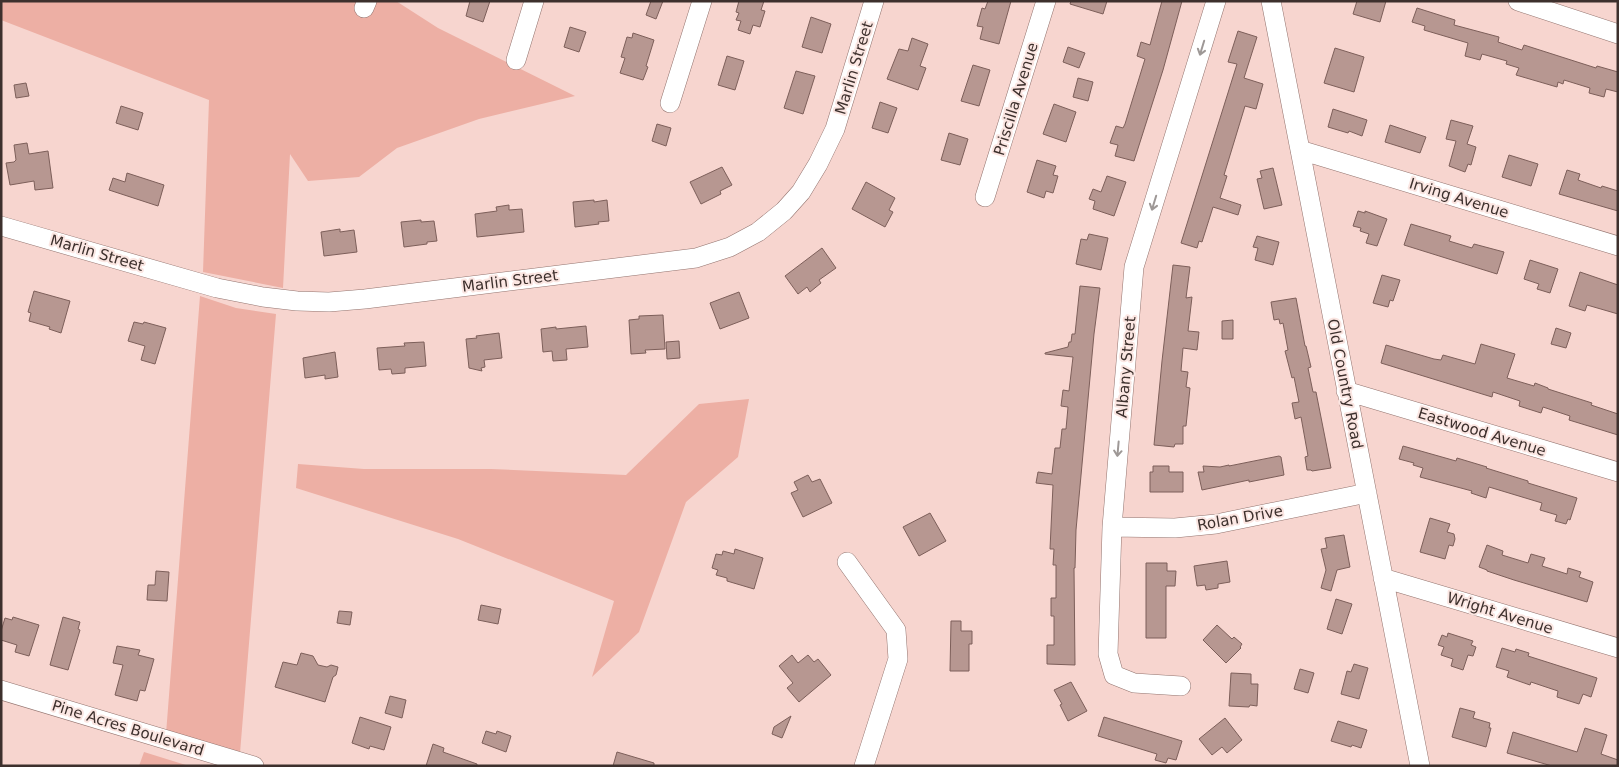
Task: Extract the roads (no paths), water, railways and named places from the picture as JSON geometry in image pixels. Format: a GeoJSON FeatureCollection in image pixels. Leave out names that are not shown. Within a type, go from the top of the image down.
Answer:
{"type":"FeatureCollection","features":[{"type":"Feature","properties":{"kind":"street"},"geometry":{"type":"LineString","coordinates":[[516,60],[534,1]]}},
{"type":"Feature","properties":{"kind":"street"},"geometry":{"type":"LineString","coordinates":[[670,103],[702,1]]}},
{"type":"Feature","properties":{"kind":"street","name":"Marlin Street"},"geometry":{"type":"LineString","coordinates":[[1,226],[217,288],[262,297],[297,301],[329,302],[365,299],[696,258],[730,247],[758,232],[784,211],[801,192],[818,164],[835,129],[874,1]]}},
{"type":"Feature","properties":{"kind":"street","name":"Priscilla Avenue"},"geometry":{"type":"LineString","coordinates":[[985,197],[1046,1]]}},
{"type":"Feature","properties":{"kind":"street","name":"Albany Street"},"geometry":{"type":"LineString","coordinates":[[1181,686],[1134,683],[1114,675],[1108,654],[1112,527],[1134,267],[1216,1]]}},
{"type":"Feature","properties":{"kind":"street","name":"Old Country Road"},"geometry":{"type":"LineString","coordinates":[[1271,1],[1383,578],[1424,765]]}},
{"type":"Feature","properties":{"kind":"street"},"geometry":{"type":"LineString","coordinates":[[1518,1],[1552,6],[1618,34]]}},
{"type":"Feature","properties":{"kind":"street","name":"Irving Avenue"},"geometry":{"type":"LineString","coordinates":[[1300,150],[1618,246]]}},
{"type":"Feature","properties":{"kind":"street","name":"Eastwood Avenue"},"geometry":{"type":"LineString","coordinates":[[1346,391],[1618,472]]}},
{"type":"Feature","properties":{"kind":"street","name":"Rolan Drive"},"geometry":{"type":"LineString","coordinates":[[1112,527],[1175,528],[1216,524],[1367,493]]}},
{"type":"Feature","properties":{"kind":"street"},"geometry":{"type":"LineString","coordinates":[[848,562],[896,630],[898,649],[898,659],[864,766]]}},
{"type":"Feature","properties":{"kind":"street","name":"Wright Avenue"},"geometry":{"type":"LineString","coordinates":[[1383,578],[1618,648]]}},
{"type":"Feature","properties":{"kind":"street","name":"Pine Acres Boulevard"},"geometry":{"type":"LineString","coordinates":[[1,690],[254,766]]}}]}
